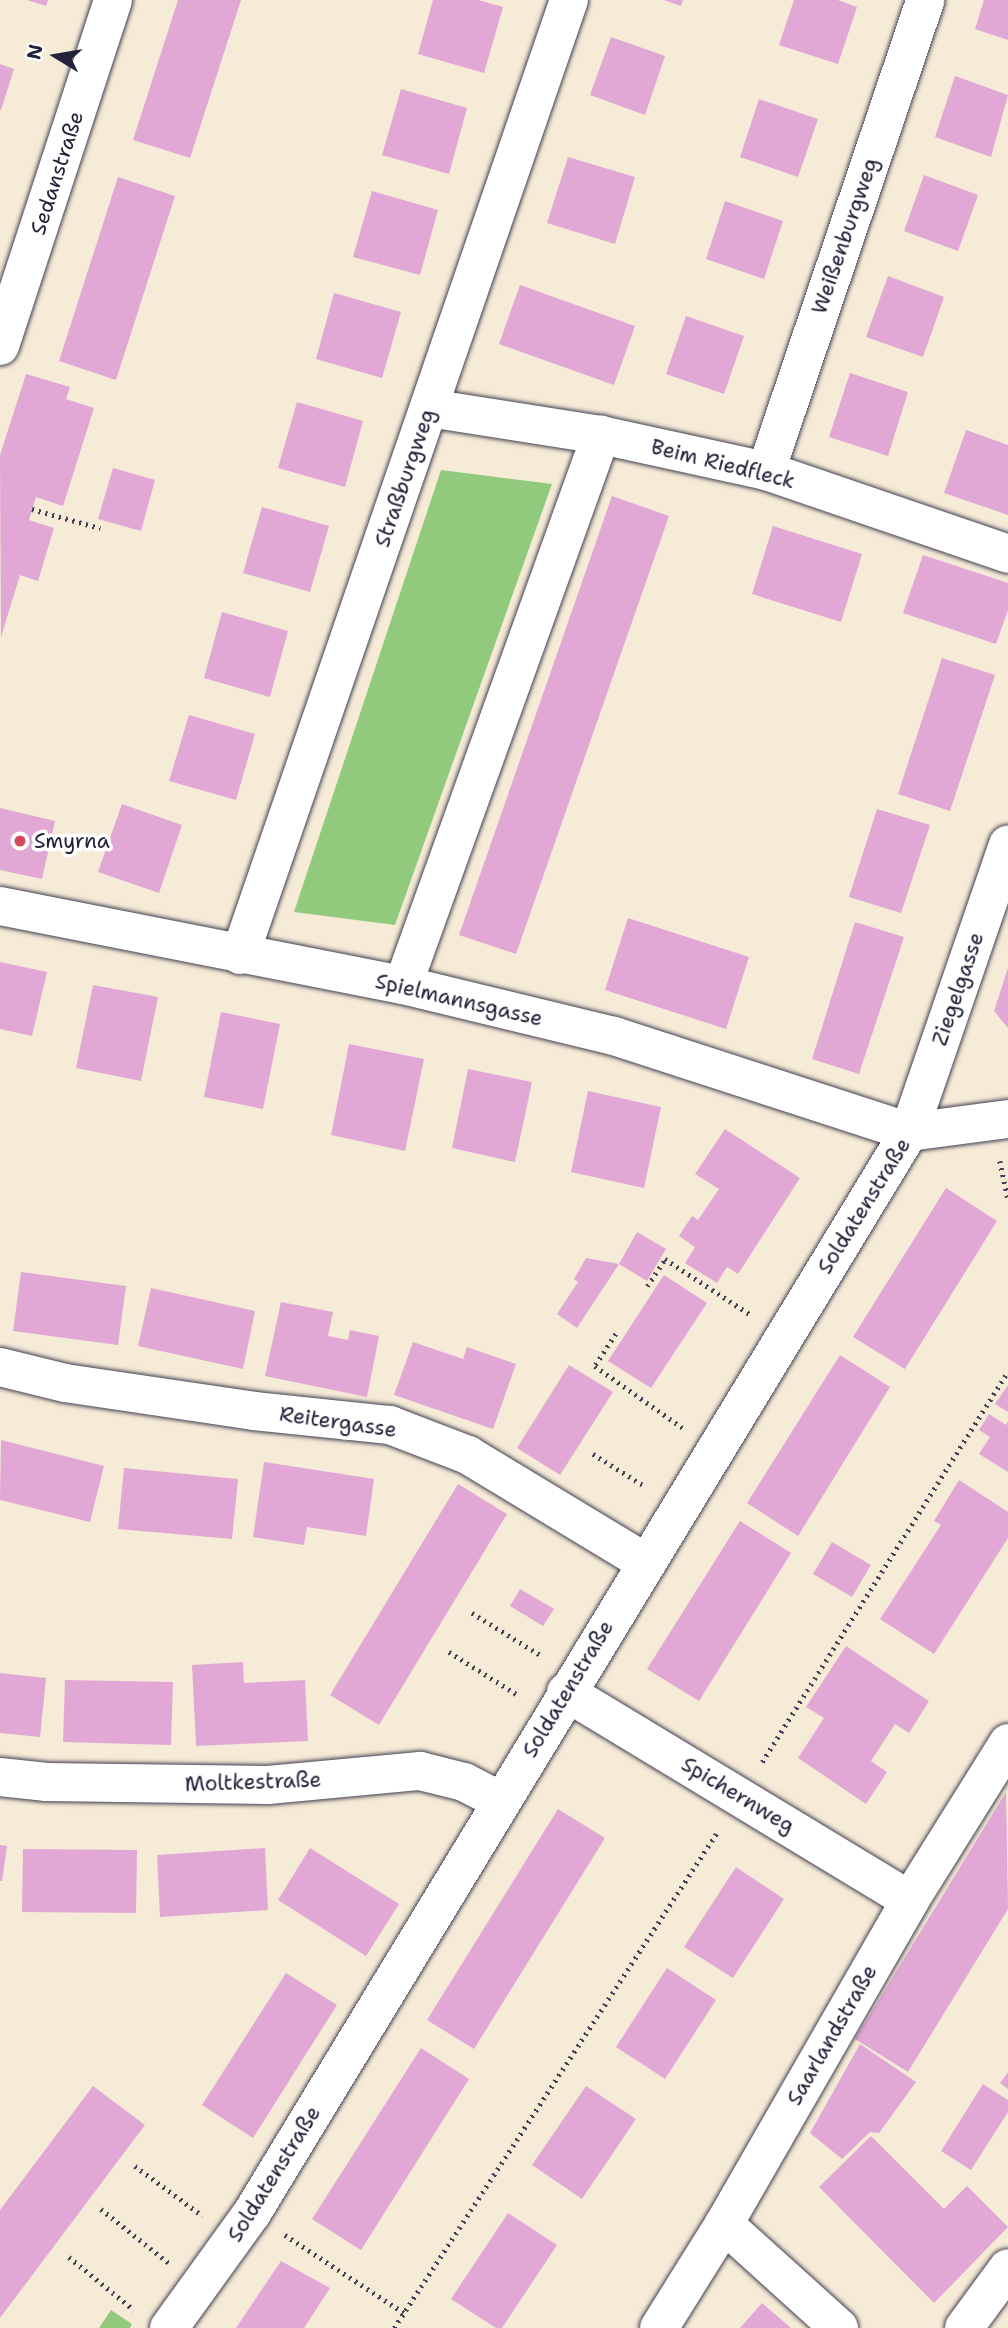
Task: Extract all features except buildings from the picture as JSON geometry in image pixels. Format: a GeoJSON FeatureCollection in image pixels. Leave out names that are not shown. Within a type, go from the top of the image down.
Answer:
{"type":"FeatureCollection","features":[{"type":"Feature","properties":{"kind":"street","name":"Sedanstraße"},"geometry":{"type":"LineString","coordinates":[[0,346],[113,0]]}},
{"type":"Feature","properties":{"kind":"street","name":"Straßburgweg"},"geometry":{"type":"LineString","coordinates":[[240,955],[569,0]]}},
{"type":"Feature","properties":{"kind":"street","name":"Weißenburgweg"},"geometry":{"type":"LineString","coordinates":[[766,471],[925,0]]}},
{"type":"Feature","properties":{"kind":"street","name":"Beim Riedfleck"},"geometry":{"type":"LineString","coordinates":[[429,408],[601,435],[766,471],[1008,554]]}},
{"type":"Feature","properties":{"kind":"street"},"geometry":{"type":"LineString","coordinates":[[403,985],[601,435]]}},
{"type":"Feature","properties":{"kind":"street","name":"Ziegelgasse"},"geometry":{"type":"LineString","coordinates":[[909,1132],[1008,845]]}},
{"type":"Feature","properties":{"kind":"street","name":"Spielmannsgasse"},"geometry":{"type":"LineString","coordinates":[[0,906],[403,985],[614,1036],[909,1132]]}},
{"type":"Feature","properties":{"kind":"street","name":"Soldatenstraße"},"geometry":{"type":"LineString","coordinates":[[153,2320],[200,2287],[243,2226],[909,1132],[1008,1119]]}},
{"type":"Feature","properties":{"kind":"street","name":"Reitergasse"},"geometry":{"type":"LineString","coordinates":[[0,1367],[146,1395],[390,1425],[468,1455],[646,1563]]}},
{"type":"Feature","properties":{"kind":"street","name":"Spichernweg"},"geometry":{"type":"LineString","coordinates":[[564,1695],[740,1796],[910,1900]]}},
{"type":"Feature","properties":{"kind":"street","name":"Saarlandstraße"},"geometry":{"type":"LineString","coordinates":[[659,2328],[724,2224],[910,1900],[1008,1743]]}},
{"type":"Feature","properties":{"kind":"street","name":"Moltkestraße"},"geometry":{"type":"LineString","coordinates":[[0,1777],[47,1782],[268,1785],[420,1772],[464,1782],[501,1801]]}},
{"type":"Feature","properties":{"kind":"street"},"geometry":{"type":"LineString","coordinates":[[724,2224],[839,2328]]}},
{"type":"Feature","properties":{"kind":"street"},"geometry":{"type":"LineString","coordinates":[[964,2328],[1008,2268]]}},
{"type":"Feature","properties":{"kind":"path"},"geometry":{"type":"LineString","coordinates":[[32,509],[100,528]]}},
{"type":"Feature","properties":{"kind":"path"},"geometry":{"type":"LineString","coordinates":[[647,1286],[665,1259],[784,1336]]}},
{"type":"Feature","properties":{"kind":"path"},"geometry":{"type":"LineString","coordinates":[[616,1334],[595,1366],[715,1451]]}},
{"type":"Feature","properties":{"kind":"path"},"geometry":{"type":"LineString","coordinates":[[394,2328],[740,1796],[1008,1372]]}},
{"type":"Feature","properties":{"kind":"path"},"geometry":{"type":"LineString","coordinates":[[593,1454],[680,1508]]}},
{"type":"Feature","properties":{"kind":"path"},"geometry":{"type":"LineString","coordinates":[[472,1613],[564,1695]]}},
{"type":"Feature","properties":{"kind":"path"},"geometry":{"type":"LineString","coordinates":[[449,1652],[564,1695]]}},
{"type":"Feature","properties":{"kind":"path"},"geometry":{"type":"LineString","coordinates":[[135,2166],[404,2313]]}},
{"type":"Feature","properties":{"kind":"path"},"geometry":{"type":"LineString","coordinates":[[101,2209],[200,2287]]}},
{"type":"Feature","properties":{"kind":"path"},"geometry":{"type":"LineString","coordinates":[[69,2257],[153,2320]]}},
{"type":"Feature","properties":{"kind":"green space"},"geometry":{"type":"Polygon","coordinates":[[[441,470],[552,484],[395,925],[294,912],[441,470]]]}},
{"type":"Feature","properties":{"kind":"green space"},"geometry":{"type":"Polygon","coordinates":[[[111,2310],[132,2324],[130,2328],[99,2328],[111,2310]]]}},
{"type":"Feature","properties":{"kind":"place","name":"Smyrna"},"geometry":{"type":"Point","coordinates":[20,841]}}]}
